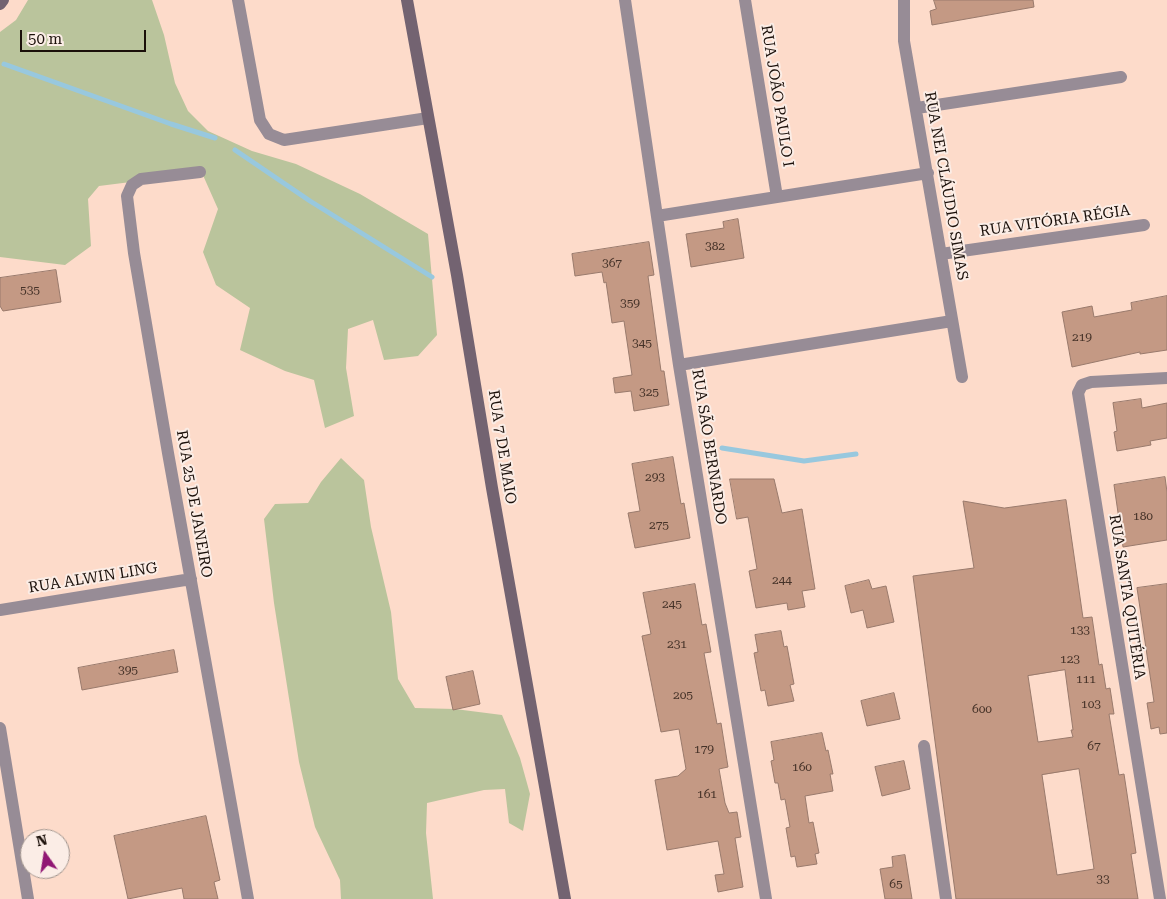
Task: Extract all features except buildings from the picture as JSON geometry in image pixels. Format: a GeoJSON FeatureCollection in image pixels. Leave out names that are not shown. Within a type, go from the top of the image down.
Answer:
{"type":"FeatureCollection","features":[{"type":"Feature","properties":{"kind":"street"},"geometry":{"type":"LineString","coordinates":[[0,4],[3,0]]}},
{"type":"Feature","properties":{"kind":"street"},"geometry":{"type":"LineString","coordinates":[[238,0],[260,120],[269,134],[284,140],[428,118]]}},
{"type":"Feature","properties":{"kind":"street","name":"RUA 7 DE MAIO"},"geometry":{"type":"LineString","coordinates":[[407,0],[565,899]]}},
{"type":"Feature","properties":{"kind":"street","name":"RUA SÃO BERNARDO"},"geometry":{"type":"LineString","coordinates":[[625,0],[679,365],[766,899]]}},
{"type":"Feature","properties":{"kind":"street","name":"RUA JOÃO PAULO I"},"geometry":{"type":"LineString","coordinates":[[745,0],[777,197]]}},
{"type":"Feature","properties":{"kind":"street","name":"RUA NEI CLÁUDIO SIMAS"},"geometry":{"type":"LineString","coordinates":[[904,0],[904,41],[962,377]]}},
{"type":"Feature","properties":{"kind":"street"},"geometry":{"type":"LineString","coordinates":[[917,108],[1121,77]]}},
{"type":"Feature","properties":{"kind":"street","name":"RUA 25 DE JANEIRO"},"geometry":{"type":"LineString","coordinates":[[200,172],[141,179],[132,185],[127,196],[137,272],[248,899]]}},
{"type":"Feature","properties":{"kind":"street"},"geometry":{"type":"LineString","coordinates":[[658,216],[928,172]]}},
{"type":"Feature","properties":{"kind":"street","name":"RUA VITÓRIA RÉGIA"},"geometry":{"type":"LineString","coordinates":[[941,254],[1144,225]]}},
{"type":"Feature","properties":{"kind":"street"},"geometry":{"type":"LineString","coordinates":[[679,365],[952,322]]}},
{"type":"Feature","properties":{"kind":"street","name":"RUA SANTA QUITÉRIA"},"geometry":{"type":"LineString","coordinates":[[1160,899],[1078,393],[1082,385],[1091,382],[1167,378]]}},
{"type":"Feature","properties":{"kind":"street","name":"RUA ALWIN LING"},"geometry":{"type":"LineString","coordinates":[[0,610],[191,579]]}},
{"type":"Feature","properties":{"kind":"street"},"geometry":{"type":"LineString","coordinates":[[0,728],[28,899]]}},
{"type":"Feature","properties":{"kind":"street"},"geometry":{"type":"LineString","coordinates":[[924,746],[946,899]]}},
{"type":"Feature","properties":{"kind":"green space"},"geometry":{"type":"Polygon","coordinates":[[[28,0],[152,0],[164,35],[175,83],[188,111],[208,131],[252,151],[296,164],[360,194],[428,234],[437,335],[418,356],[384,360],[373,320],[348,329],[346,368],[354,416],[325,428],[314,380],[285,371],[240,350],[250,308],[216,285],[203,252],[218,209],[202,173],[99,186],[88,199],[91,246],[65,265],[0,257],[0,32],[16,20],[28,0]]]}},
{"type":"Feature","properties":{"kind":"green space"},"geometry":{"type":"Polygon","coordinates":[[[341,458],[364,480],[371,527],[391,612],[398,679],[415,708],[455,709],[502,715],[520,758],[530,794],[523,831],[509,823],[505,789],[484,790],[427,803],[426,833],[433,899],[341,899],[340,880],[315,827],[299,762],[274,603],[264,519],[275,504],[308,503],[321,482],[341,458]]]}},
{"type":"Feature","properties":{"kind":"waterway"},"geometry":{"type":"LineString","coordinates":[[4,64],[215,138]]}},
{"type":"Feature","properties":{"kind":"waterway"},"geometry":{"type":"LineString","coordinates":[[235,150],[310,201],[432,277]]}},
{"type":"Feature","properties":{"kind":"waterway"},"geometry":{"type":"LineString","coordinates":[[722,448],[804,461],[856,454]]}}]}
